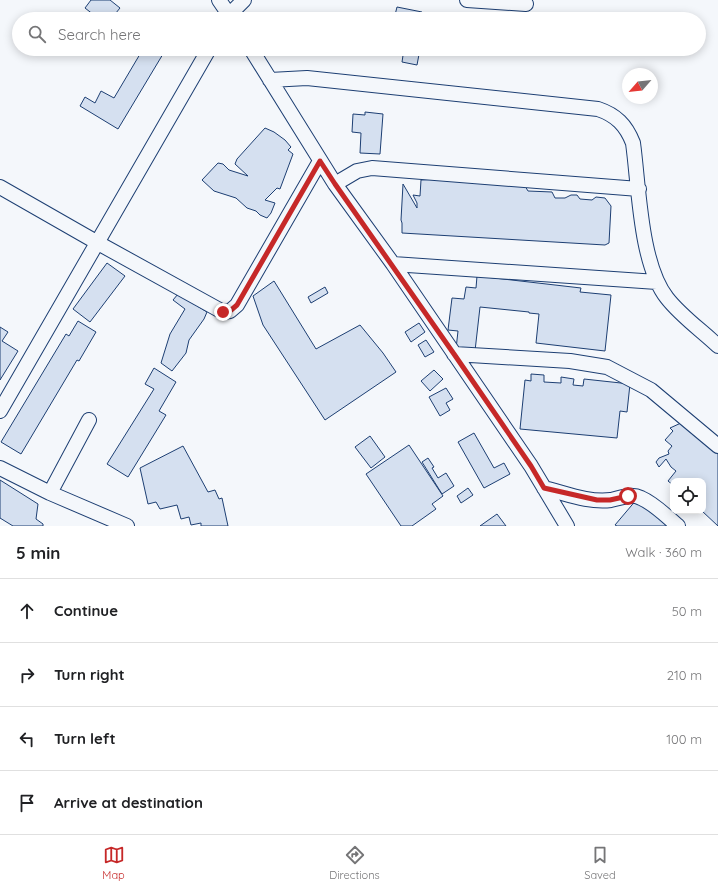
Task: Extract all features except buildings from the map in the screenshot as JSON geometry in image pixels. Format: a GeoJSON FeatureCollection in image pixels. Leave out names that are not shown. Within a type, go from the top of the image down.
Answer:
{"type":"FeatureCollection","features":[{"type":"Feature","properties":{"kind":"street"},"geometry":{"type":"LineString","coordinates":[[219,0],[226,12]]}},
{"type":"Feature","properties":{"kind":"street"},"geometry":{"type":"LineString","coordinates":[[234,12],[244,0]]}},
{"type":"Feature","properties":{"kind":"street"},"geometry":{"type":"LineString","coordinates":[[468,0],[526,4]]}},
{"type":"Feature","properties":{"kind":"street"},"geometry":{"type":"LineString","coordinates":[[0,411],[205,56]]}},
{"type":"Feature","properties":{"kind":"street"},"geometry":{"type":"LineString","coordinates":[[255,56],[335,184],[393,264],[531,466],[567,526]]}},
{"type":"Feature","properties":{"kind":"street"},"geometry":{"type":"LineString","coordinates":[[270,80],[307,78],[598,109],[608,112],[624,125],[630,134],[633,143],[647,248],[657,282],[666,297],[678,310],[718,346]]}},
{"type":"Feature","properties":{"kind":"street"},"geometry":{"type":"LineString","coordinates":[[0,187],[223,312],[230,311],[237,305],[320,161]]}},
{"type":"Feature","properties":{"kind":"street"},"geometry":{"type":"LineString","coordinates":[[335,184],[357,172],[372,168],[639,188]]}},
{"type":"Feature","properties":{"kind":"street"},"geometry":{"type":"LineString","coordinates":[[393,264],[657,282]]}},
{"type":"Feature","properties":{"kind":"street"},"geometry":{"type":"LineString","coordinates":[[454,354],[570,361],[607,367],[651,390],[718,446]]}},
{"type":"Feature","properties":{"kind":"street"},"geometry":{"type":"LineString","coordinates":[[50,493],[89,420]]}},
{"type":"Feature","properties":{"kind":"street"},"geometry":{"type":"LineString","coordinates":[[0,468],[50,493],[127,526]]}},
{"type":"Feature","properties":{"kind":"street"},"geometry":{"type":"LineString","coordinates":[[544,488],[597,500],[610,500],[628,496],[640,497],[678,526]]}},
{"type":"Feature","properties":{"kind":"route"},"geometry":{"type":"LineString","coordinates":[[223,312],[230,311],[237,305],[320,161],[393,264],[531,466],[544,488],[597,500],[610,500],[628,496]]}}]}
